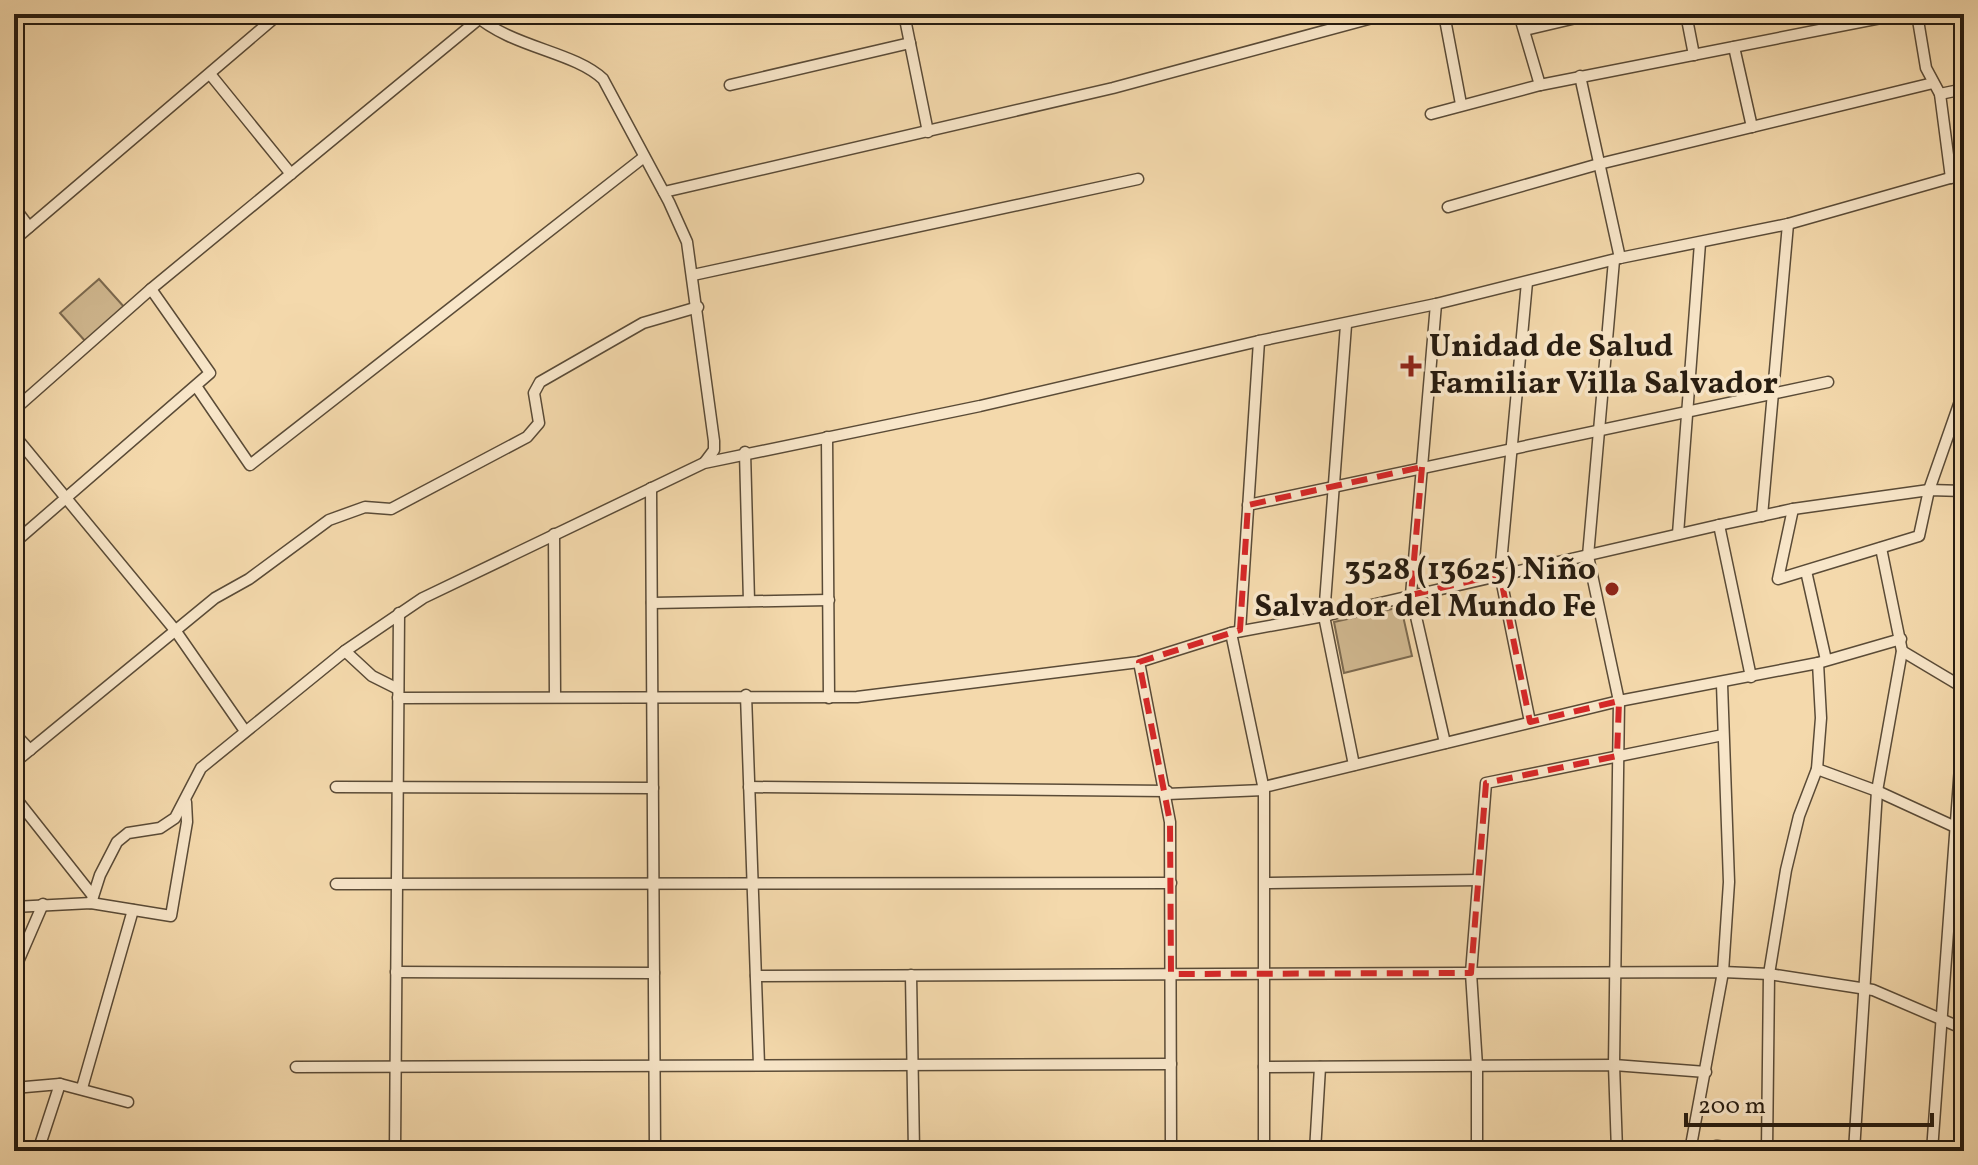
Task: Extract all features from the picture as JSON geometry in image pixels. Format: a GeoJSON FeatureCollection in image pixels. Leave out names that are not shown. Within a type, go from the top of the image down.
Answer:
{"type":"FeatureCollection","features":[{"type":"Feature","properties":{"kind":"street"},"geometry":{"type":"LineString","coordinates":[[14,240],[279,14]]}},
{"type":"Feature","properties":{"kind":"street"},"geometry":{"type":"LineString","coordinates":[[585,14],[588,18],[602,14]]}},
{"type":"Feature","properties":{"kind":"street"},"geometry":{"type":"LineString","coordinates":[[904,14],[928,132]]}},
{"type":"Feature","properties":{"kind":"street"},"geometry":{"type":"LineString","coordinates":[[664,192],[1216,63],[1387,14]]}},
{"type":"Feature","properties":{"kind":"street"},"geometry":{"type":"LineString","coordinates":[[1444,14],[1461,104]]}},
{"type":"Feature","properties":{"kind":"street"},"geometry":{"type":"LineString","coordinates":[[1519,14],[1540,85]]}},
{"type":"Feature","properties":{"kind":"street"},"geometry":{"type":"LineString","coordinates":[[1525,30],[1593,14]]}},
{"type":"Feature","properties":{"kind":"street"},"geometry":{"type":"LineString","coordinates":[[1686,14],[1694,55]]}},
{"type":"Feature","properties":{"kind":"street"},"geometry":{"type":"LineString","coordinates":[[1431,114],[1580,76],[1901,14]]}},
{"type":"Feature","properties":{"kind":"street"},"geometry":{"type":"LineString","coordinates":[[1917,14],[1926,68],[1940,94],[1951,178]]}},
{"type":"Feature","properties":{"kind":"street"},"geometry":{"type":"LineString","coordinates":[[14,410],[151,289],[477,16],[535,49],[596,72],[609,86],[664,192],[687,242],[698,307],[714,441],[711,456],[704,463]]}},
{"type":"Feature","properties":{"kind":"street"},"geometry":{"type":"LineString","coordinates":[[730,85],[910,43]]}},
{"type":"Feature","properties":{"kind":"street"},"geometry":{"type":"LineString","coordinates":[[1734,47],[1752,127]]}},
{"type":"Feature","properties":{"kind":"street"},"geometry":{"type":"LineString","coordinates":[[210,74],[291,174]]}},
{"type":"Feature","properties":{"kind":"street"},"geometry":{"type":"LineString","coordinates":[[1580,76],[1617,259],[1588,556],[1619,701],[1614,971],[1617,1151]]}},
{"type":"Feature","properties":{"kind":"street"},"geometry":{"type":"LineString","coordinates":[[1448,207],[1599,164],[1933,83]]}},
{"type":"Feature","properties":{"kind":"street"},"geometry":{"type":"LineString","coordinates":[[1940,94],[1964,89]]}},
{"type":"Feature","properties":{"kind":"street"},"geometry":{"type":"LineString","coordinates":[[196,386],[250,465],[644,157]]}},
{"type":"Feature","properties":{"kind":"street"},"geometry":{"type":"LineString","coordinates":[[92,899],[117,842],[128,833],[160,828],[169,823],[186,800],[201,768],[345,651],[399,613],[554,534],[704,463],[745,452],[980,406],[1259,341],[1346,325],[1617,259],[1788,224],[1964,174]]}},
{"type":"Feature","properties":{"kind":"street"},"geometry":{"type":"LineString","coordinates":[[693,275],[1138,179]]}},
{"type":"Feature","properties":{"kind":"street"},"geometry":{"type":"LineString","coordinates":[[14,207],[29,227]]}},
{"type":"Feature","properties":{"kind":"street"},"geometry":{"type":"LineString","coordinates":[[1762,516],[1788,224]]}},
{"type":"Feature","properties":{"kind":"street"},"geometry":{"type":"LineString","coordinates":[[1678,534],[1700,243]]}},
{"type":"Feature","properties":{"kind":"street"},"geometry":{"type":"LineString","coordinates":[[1527,282],[1500,574],[1530,722]]}},
{"type":"Feature","properties":{"kind":"street"},"geometry":{"type":"LineString","coordinates":[[14,543],[210,373],[151,289]]}},
{"type":"Feature","properties":{"kind":"street"},"geometry":{"type":"LineString","coordinates":[[1436,304],[1411,595],[1445,743]]}},
{"type":"Feature","properties":{"kind":"street"},"geometry":{"type":"LineString","coordinates":[[14,763],[218,596],[249,579],[329,520],[369,506],[391,509],[527,437],[539,423],[534,393],[540,382],[643,323],[698,307]]}},
{"type":"Feature","properties":{"kind":"street"},"geometry":{"type":"LineString","coordinates":[[1346,325],[1324,616],[1354,765]]}},
{"type":"Feature","properties":{"kind":"street"},"geometry":{"type":"LineString","coordinates":[[1259,341],[1248,505],[1235,632],[1264,789],[1267,883],[1264,1151]]}},
{"type":"Feature","properties":{"kind":"street"},"geometry":{"type":"LineString","coordinates":[[1248,505],[1828,382]]}},
{"type":"Feature","properties":{"kind":"street"},"geometry":{"type":"LineString","coordinates":[[1793,509],[1778,579],[1919,536],[1929,490],[1964,390]]}},
{"type":"Feature","properties":{"kind":"street"},"geometry":{"type":"LineString","coordinates":[[14,435],[175,630],[245,731]]}},
{"type":"Feature","properties":{"kind":"street"},"geometry":{"type":"LineString","coordinates":[[827,437],[829,698]]}},
{"type":"Feature","properties":{"kind":"street"},"geometry":{"type":"LineString","coordinates":[[745,452],[749,601]]}},
{"type":"Feature","properties":{"kind":"street"},"geometry":{"type":"LineString","coordinates":[[651,488],[655,1151]]}},
{"type":"Feature","properties":{"kind":"street"},"geometry":{"type":"LineString","coordinates":[[345,651],[372,676],[398,693],[829,698],[1139,662],[1235,632],[1324,616],[1793,509],[1929,490],[1964,491]]}},
{"type":"Feature","properties":{"kind":"street"},"geometry":{"type":"LineString","coordinates":[[1719,525],[1751,677]]}},
{"type":"Feature","properties":{"kind":"street"},"geometry":{"type":"LineString","coordinates":[[554,534],[555,696]]}},
{"type":"Feature","properties":{"kind":"street"},"geometry":{"type":"LineString","coordinates":[[1854,1151],[1877,791],[1902,651],[1881,548]]}},
{"type":"Feature","properties":{"kind":"street"},"geometry":{"type":"LineString","coordinates":[[1767,1151],[1769,974],[1786,870],[1799,816],[1817,769],[1821,718],[1822,662],[1806,571]]}},
{"type":"Feature","properties":{"kind":"street"},"geometry":{"type":"LineString","coordinates":[[652,603],[829,600]]}},
{"type":"Feature","properties":{"kind":"street"},"geometry":{"type":"LineString","coordinates":[[395,1151],[399,613]]}},
{"type":"Feature","properties":{"kind":"street"},"geometry":{"type":"LineString","coordinates":[[749,787],[1167,793],[1264,789],[1619,701],[1722,684],[1822,662],[1901,639]]}},
{"type":"Feature","properties":{"kind":"street"},"geometry":{"type":"LineString","coordinates":[[1902,651],[1964,688]]}},
{"type":"Feature","properties":{"kind":"street"},"geometry":{"type":"LineString","coordinates":[[1139,662],[1167,793],[1171,883],[1171,1151]]}},
{"type":"Feature","properties":{"kind":"street"},"geometry":{"type":"LineString","coordinates":[[1722,684],[1729,882],[1723,972],[1690,1151],[1717,1146],[1756,1151]]}},
{"type":"Feature","properties":{"kind":"street"},"geometry":{"type":"LineString","coordinates":[[746,695],[759,1065]]}},
{"type":"Feature","properties":{"kind":"street"},"geometry":{"type":"LineString","coordinates":[[1932,1151],[1959,829],[1964,712]]}},
{"type":"Feature","properties":{"kind":"street"},"geometry":{"type":"LineString","coordinates":[[14,733],[30,750]]}},
{"type":"Feature","properties":{"kind":"street"},"geometry":{"type":"LineString","coordinates":[[1477,1151],[1477,1066],[1471,973],[1486,783],[1723,735]]}},
{"type":"Feature","properties":{"kind":"street"},"geometry":{"type":"LineString","coordinates":[[1817,769],[1877,791],[1959,829]]}},
{"type":"Feature","properties":{"kind":"street"},"geometry":{"type":"LineString","coordinates":[[336,787],[653,788]]}},
{"type":"Feature","properties":{"kind":"street"},"geometry":{"type":"LineString","coordinates":[[14,796],[92,899]]}},
{"type":"Feature","properties":{"kind":"street"},"geometry":{"type":"LineString","coordinates":[[14,907],[92,899],[168,917],[172,914],[187,822],[186,800]]}},
{"type":"Feature","properties":{"kind":"street"},"geometry":{"type":"LineString","coordinates":[[1267,883],[1478,880]]}},
{"type":"Feature","properties":{"kind":"street"},"geometry":{"type":"LineString","coordinates":[[336,884],[1171,883]]}},
{"type":"Feature","properties":{"kind":"street"},"geometry":{"type":"LineString","coordinates":[[14,971],[43,904]]}},
{"type":"Feature","properties":{"kind":"street"},"geometry":{"type":"LineString","coordinates":[[82,1088],[133,910]]}},
{"type":"Feature","properties":{"kind":"street"},"geometry":{"type":"LineString","coordinates":[[756,976],[1265,976],[1614,971],[1769,974],[1865,988],[1964,1029]]}},
{"type":"Feature","properties":{"kind":"street"},"geometry":{"type":"LineString","coordinates":[[396,972],[654,973]]}},
{"type":"Feature","properties":{"kind":"street"},"geometry":{"type":"LineString","coordinates":[[911,975],[914,1151]]}},
{"type":"Feature","properties":{"kind":"street"},"geometry":{"type":"LineString","coordinates":[[296,1067],[1171,1064]]}},
{"type":"Feature","properties":{"kind":"street"},"geometry":{"type":"LineString","coordinates":[[1264,1067],[1614,1065],[1706,1072]]}},
{"type":"Feature","properties":{"kind":"street"},"geometry":{"type":"LineString","coordinates":[[1315,1151],[1320,1067]]}},
{"type":"Feature","properties":{"kind":"street"},"geometry":{"type":"LineString","coordinates":[[38,1151],[60,1084]]}},
{"type":"Feature","properties":{"kind":"street"},"geometry":{"type":"LineString","coordinates":[[14,1088],[60,1084],[128,1102]]}},
{"type":"Feature","properties":{"kind":"highlighted area"},"geometry":{"type":"Polygon","coordinates":[[[1422,467],[1411,595],[1500,574],[1530,722],[1619,701],[1617,756],[1486,783],[1471,973],[1171,974],[1170,822],[1139,662],[1240,630],[1248,505],[1422,467]]]}},
{"type":"Feature","properties":{"kind":"shaded area"},"geometry":{"type":"Polygon","coordinates":[[[99,279],[125,308],[86,342],[60,313],[99,279]]]}},
{"type":"Feature","properties":{"kind":"shaded area"},"geometry":{"type":"Polygon","coordinates":[[[1401,607],[1412,656],[1344,673],[1334,622],[1401,607]]]}},
{"type":"Feature","properties":{"kind":"place","name":"Unidad de Salud Familiar Villa Salvador"},"geometry":{"type":"Point","coordinates":[1411,366]}},
{"type":"Feature","properties":{"kind":"place","name":"3528 (13625) Niño Salvador del Mundo Fe"},"geometry":{"type":"Point","coordinates":[1612,589]}}]}
